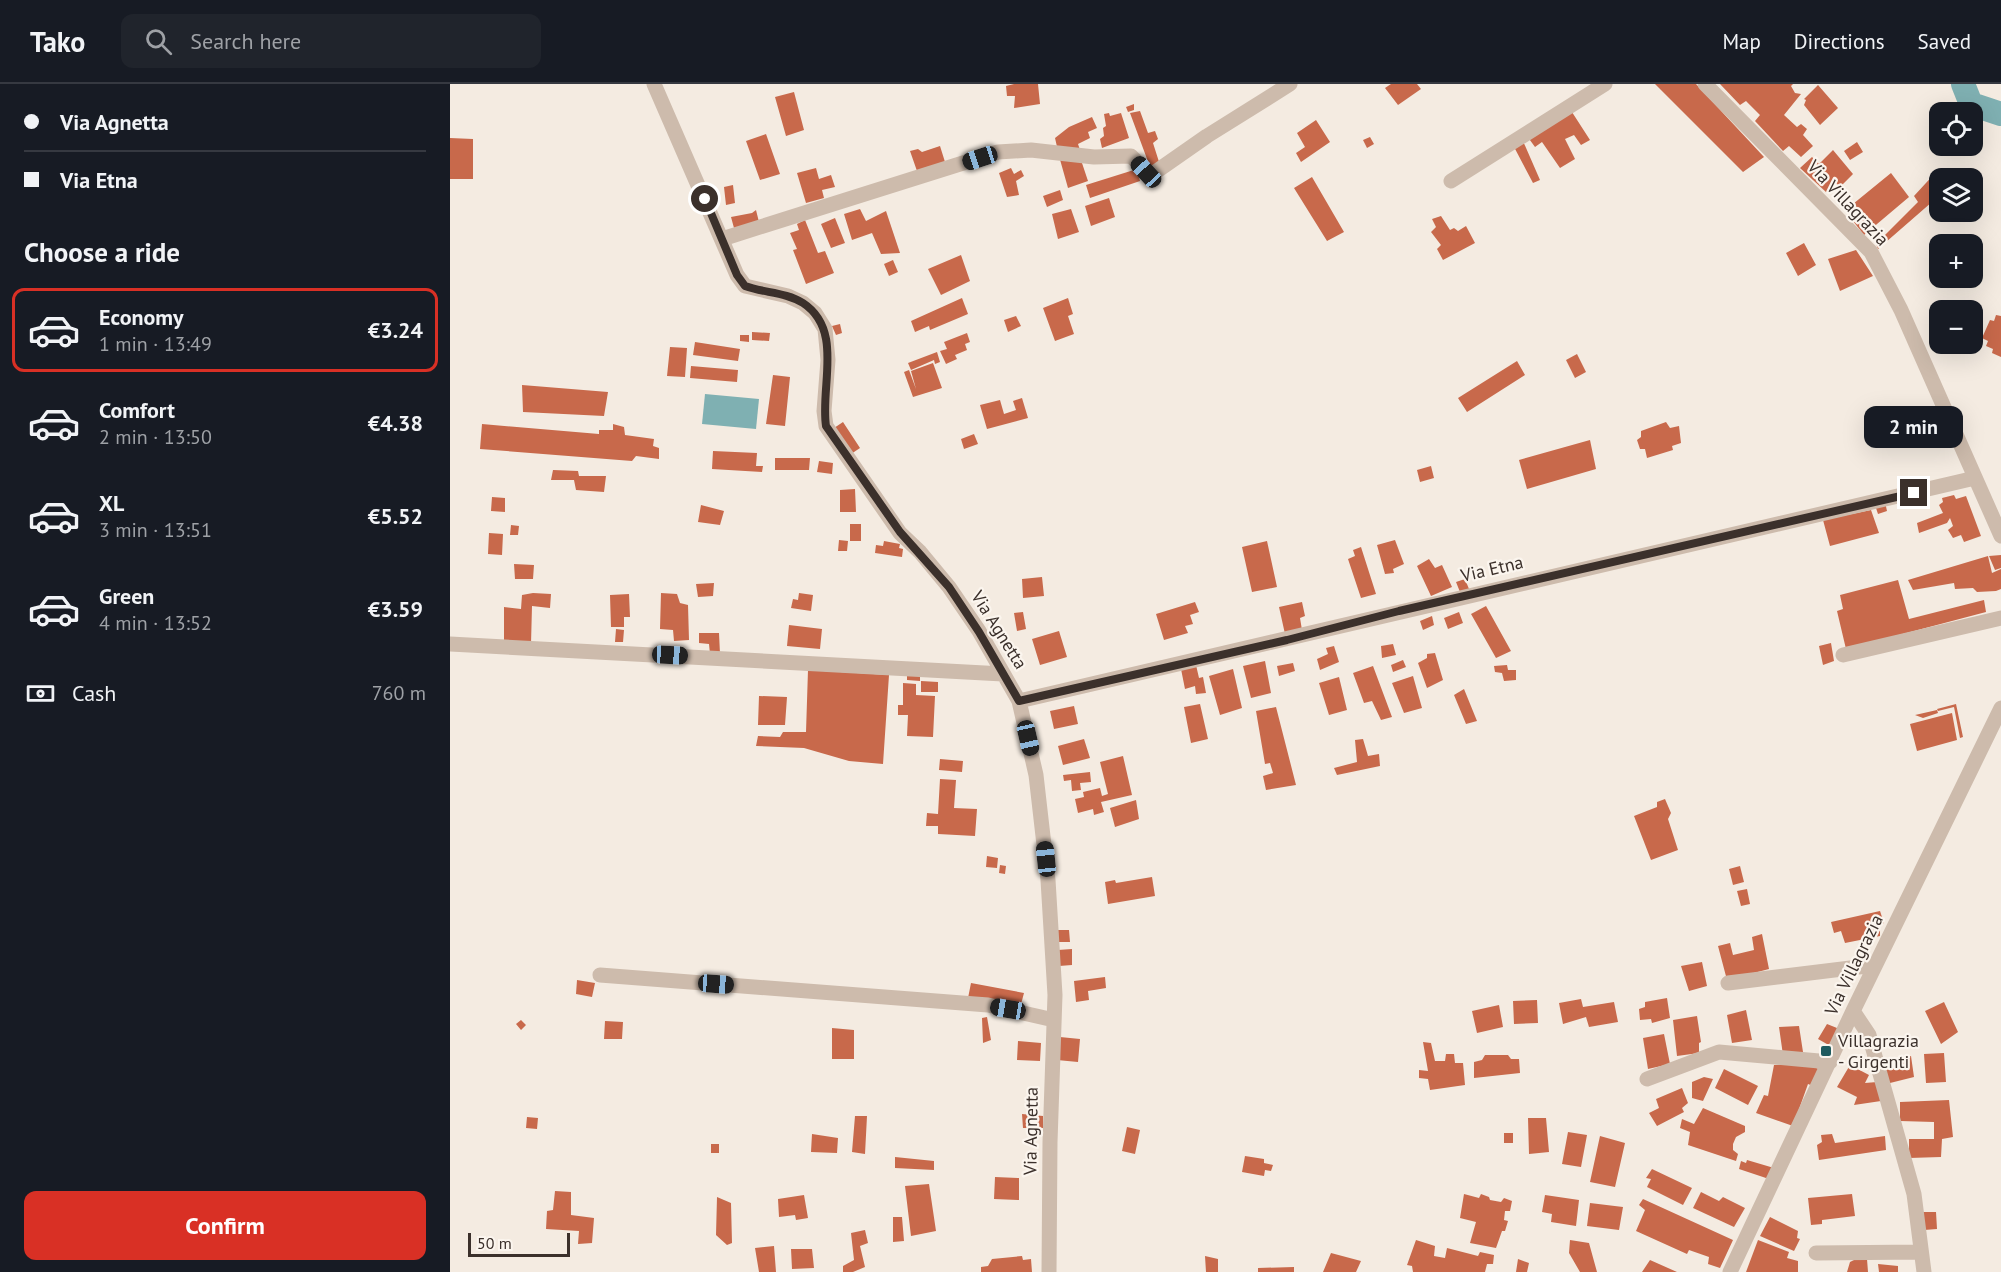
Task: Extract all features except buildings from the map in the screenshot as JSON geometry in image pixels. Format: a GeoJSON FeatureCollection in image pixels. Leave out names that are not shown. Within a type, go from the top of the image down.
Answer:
{"type":"FeatureCollection","features":[{"type":"Feature","properties":{"kind":"street","name":"Via Agnetta"},"geometry":{"type":"LineString","coordinates":[[654,84],[737,275],[745,286],[788,296],[803,303],[815,313],[825,329],[828,360],[824,411],[826,426],[900,532],[949,587],[979,632],[1019,701],[1036,775],[1048,880],[1055,995],[1050,1272]]}},
{"type":"Feature","properties":{"kind":"street"},"geometry":{"type":"LineString","coordinates":[[722,239],[998,152],[1031,150],[1094,157],[1131,156],[1146,172],[1154,173],[1207,136],[1290,84]]}},
{"type":"Feature","properties":{"kind":"street"},"geometry":{"type":"LineString","coordinates":[[1451,181],[1605,84]]}},
{"type":"Feature","properties":{"kind":"street","name":"Via Villagrazia"},"geometry":{"type":"LineString","coordinates":[[1705,84],[1871,252],[1901,310],[2001,536]]}},
{"type":"Feature","properties":{"kind":"street","name":"Via Etna"},"geometry":{"type":"LineString","coordinates":[[1019,701],[1975,478]]}},
{"type":"Feature","properties":{"kind":"street"},"geometry":{"type":"LineString","coordinates":[[1843,655],[2001,618]]}},
{"type":"Feature","properties":{"kind":"street"},"geometry":{"type":"LineString","coordinates":[[450,644],[1003,674]]}},
{"type":"Feature","properties":{"kind":"street","name":"Via Villagrazia"},"geometry":{"type":"LineString","coordinates":[[1730,1272],[1875,965],[2001,708]]}},
{"type":"Feature","properties":{"kind":"street"},"geometry":{"type":"LineString","coordinates":[[1728,983],[1875,965]]}},
{"type":"Feature","properties":{"kind":"street"},"geometry":{"type":"LineString","coordinates":[[600,975],[988,1005],[1054,1020]]}},
{"type":"Feature","properties":{"kind":"street"},"geometry":{"type":"LineString","coordinates":[[1853,1011],[1869,1035],[1914,1194],[1924,1272]]}},
{"type":"Feature","properties":{"kind":"street"},"geometry":{"type":"LineString","coordinates":[[1647,1079],[1719,1052],[1830,1062]]}},
{"type":"Feature","properties":{"kind":"street"},"geometry":{"type":"LineString","coordinates":[[1816,1253],[1921,1252]]}},
{"type":"Feature","properties":{"kind":"water"},"geometry":{"type":"Polygon","coordinates":[[[705,394],[759,399],[756,429],[702,424],[705,394]]]}},
{"type":"Feature","properties":{"kind":"waterway"},"geometry":{"type":"LineString","coordinates":[[1963,84],[1971,104],[2001,114]]}},
{"type":"Feature","properties":{"kind":"place","name":"Villagrazia - Girgenti"},"geometry":{"type":"Point","coordinates":[1826,1051]}},
{"type":"Feature","properties":{"kind":"route"},"geometry":{"type":"LineString","coordinates":[[705,199],[737,275],[745,286],[788,296],[803,303],[815,313],[825,329],[828,360],[824,411],[826,426],[900,532],[949,587],[979,632],[1019,701],[1914,493]]}}]}
